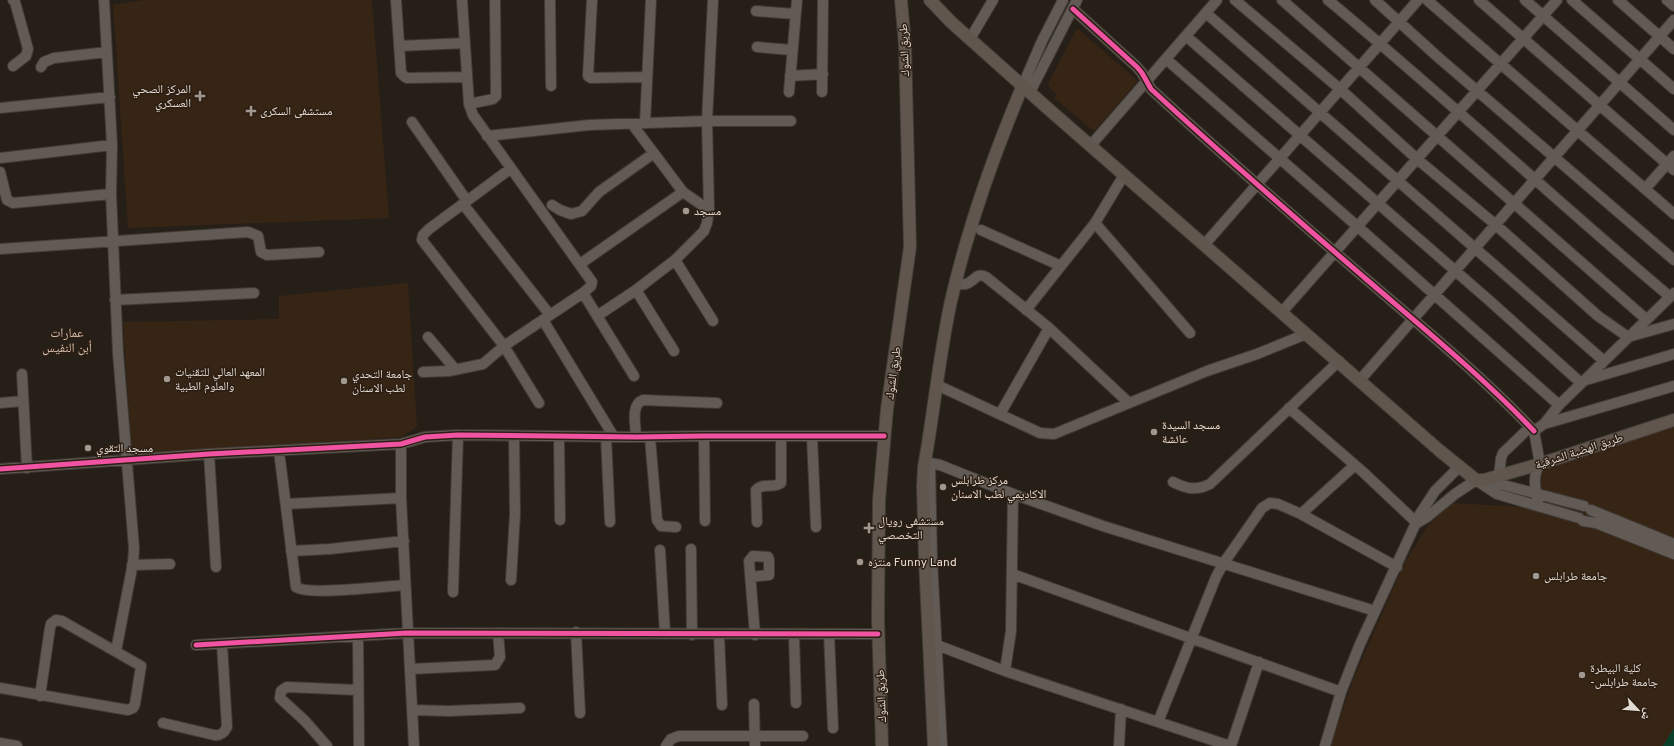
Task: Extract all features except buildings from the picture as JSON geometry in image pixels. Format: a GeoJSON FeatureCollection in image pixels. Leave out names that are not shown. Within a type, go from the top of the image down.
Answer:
{"type":"FeatureCollection","features":[{"type":"Feature","properties":{"kind":"main road","name":"طريق الشوك"},"geometry":{"type":"LineString","coordinates":[[882,746],[877,584],[879,500],[884,436],[909,260],[910,236],[902,192],[905,45],[901,0]]}},
{"type":"Feature","properties":{"kind":"main road"},"geometry":{"type":"LineString","coordinates":[[923,0],[951,22]]}},
{"type":"Feature","properties":{"kind":"main road"},"geometry":{"type":"LineString","coordinates":[[930,0],[970,39],[1306,334],[1339,361],[1459,467],[1480,480]]}},
{"type":"Feature","properties":{"kind":"main road"},"geometry":{"type":"LineString","coordinates":[[934,746],[933,643],[923,487],[928,463],[937,385],[946,326],[956,283],[983,187],[1002,135],[1027,88]]}},
{"type":"Feature","properties":{"kind":"main road","name":"طريق الهضبة الشرقية"},"geometry":{"type":"LineString","coordinates":[[1480,480],[1540,464],[1674,420]]}},
{"type":"Feature","properties":{"kind":"street"},"geometry":{"type":"LineString","coordinates":[[13,0],[15,2],[28,48],[26,56],[13,66]]}},
{"type":"Feature","properties":{"kind":"street"},"geometry":{"type":"LineString","coordinates":[[104,0],[112,145],[111,194],[115,300],[134,548],[116,651]]}},
{"type":"Feature","properties":{"kind":"street"},"geometry":{"type":"LineString","coordinates":[[396,0],[401,73],[404,77],[467,77]]}},
{"type":"Feature","properties":{"kind":"street"},"geometry":{"type":"LineString","coordinates":[[423,372],[449,371],[483,364],[504,346],[583,293],[591,286],[592,282],[510,169],[473,115],[469,104],[462,0]]}},
{"type":"Feature","properties":{"kind":"street"},"geometry":{"type":"LineString","coordinates":[[469,104],[493,99],[496,96],[495,0]]}},
{"type":"Feature","properties":{"kind":"street"},"geometry":{"type":"LineString","coordinates":[[550,0],[550,86]]}},
{"type":"Feature","properties":{"kind":"street"},"geometry":{"type":"LineString","coordinates":[[592,0],[589,77],[646,77]]}},
{"type":"Feature","properties":{"kind":"street"},"geometry":{"type":"LineString","coordinates":[[645,123],[650,0]]}},
{"type":"Feature","properties":{"kind":"street"},"geometry":{"type":"LineString","coordinates":[[597,316],[636,290],[675,260],[704,231],[707,223],[709,210],[707,121],[713,0]]}},
{"type":"Feature","properties":{"kind":"street"},"geometry":{"type":"LineString","coordinates":[[789,92],[796,0]]}},
{"type":"Feature","properties":{"kind":"street"},"geometry":{"type":"LineString","coordinates":[[822,92],[823,0]]}},
{"type":"Feature","properties":{"kind":"street"},"geometry":{"type":"LineString","coordinates":[[970,39],[993,0]]}},
{"type":"Feature","properties":{"kind":"street"},"geometry":{"type":"LineString","coordinates":[[1027,88],[1047,31],[1063,0]]}},
{"type":"Feature","properties":{"kind":"street"},"geometry":{"type":"LineString","coordinates":[[1091,145],[1217,0]]}},
{"type":"Feature","properties":{"kind":"street"},"geometry":{"type":"LineString","coordinates":[[1235,0],[1496,225],[1598,316],[1628,337]]}},
{"type":"Feature","properties":{"kind":"street"},"geometry":{"type":"LineString","coordinates":[[1282,0],[1438,135],[1646,319]]}},
{"type":"Feature","properties":{"kind":"street"},"geometry":{"type":"LineString","coordinates":[[1328,0],[1380,44],[1534,181],[1671,294],[1559,405],[1544,424]]}},
{"type":"Feature","properties":{"kind":"street"},"geometry":{"type":"LineString","coordinates":[[1375,0],[1674,260]]}},
{"type":"Feature","properties":{"kind":"street"},"geometry":{"type":"LineString","coordinates":[[1205,244],[1418,0]]}},
{"type":"Feature","properties":{"kind":"street"},"geometry":{"type":"LineString","coordinates":[[1427,0],[1674,214]]}},
{"type":"Feature","properties":{"kind":"street"},"geometry":{"type":"LineString","coordinates":[[1479,0],[1600,105],[1672,163],[1645,189]]}},
{"type":"Feature","properties":{"kind":"street"},"geometry":{"type":"LineString","coordinates":[[1525,0],[1674,130]]}},
{"type":"Feature","properties":{"kind":"street"},"geometry":{"type":"LineString","coordinates":[[1282,312],[1557,0]]}},
{"type":"Feature","properties":{"kind":"street"},"geometry":{"type":"LineString","coordinates":[[1572,0],[1674,89]]}},
{"type":"Feature","properties":{"kind":"street"},"geometry":{"type":"LineString","coordinates":[[1618,0],[1674,49]]}},
{"type":"Feature","properties":{"kind":"street"},"geometry":{"type":"LineString","coordinates":[[1667,0],[1674,6]]}},
{"type":"Feature","properties":{"kind":"street"},"geometry":{"type":"LineString","coordinates":[[1027,88],[1075,4],[1137,67],[1151,89],[1257,185],[1413,319],[1495,392],[1532,429],[1540,464],[1536,469],[1535,475],[1536,493],[1539,506]]}},
{"type":"Feature","properties":{"kind":"street"},"geometry":{"type":"LineString","coordinates":[[756,11],[795,14]]}},
{"type":"Feature","properties":{"kind":"street"},"geometry":{"type":"LineString","coordinates":[[1206,13],[1604,361]]}},
{"type":"Feature","properties":{"kind":"street"},"geometry":{"type":"LineString","coordinates":[[1360,380],[1674,20]]}},
{"type":"Feature","properties":{"kind":"street"},"geometry":{"type":"LineString","coordinates":[[1186,36],[1582,382]]}},
{"type":"Feature","properties":{"kind":"street"},"geometry":{"type":"LineString","coordinates":[[399,46],[465,43]]}},
{"type":"Feature","properties":{"kind":"street"},"geometry":{"type":"LineString","coordinates":[[757,47],[792,50]]}},
{"type":"Feature","properties":{"kind":"street"},"geometry":{"type":"LineString","coordinates":[[41,67],[44,62],[54,58],[107,52]]}},
{"type":"Feature","properties":{"kind":"street"},"geometry":{"type":"LineString","coordinates":[[1166,59],[1559,405]]}},
{"type":"Feature","properties":{"kind":"street"},"geometry":{"type":"LineString","coordinates":[[790,76],[822,74]]}},
{"type":"Feature","properties":{"kind":"street"},"geometry":{"type":"LineString","coordinates":[[0,108],[110,97]]}},
{"type":"Feature","properties":{"kind":"street"},"geometry":{"type":"LineString","coordinates":[[487,136],[589,125],[707,121],[791,121]]}},
{"type":"Feature","properties":{"kind":"street"},"geometry":{"type":"LineString","coordinates":[[412,122],[465,203],[547,318],[610,437],[610,522]]}},
{"type":"Feature","properties":{"kind":"street"},"geometry":{"type":"LineString","coordinates":[[632,124],[683,192],[709,210]]}},
{"type":"Feature","properties":{"kind":"street"},"geometry":{"type":"LineString","coordinates":[[0,158],[112,145]]}},
{"type":"Feature","properties":{"kind":"street"},"geometry":{"type":"LineString","coordinates":[[552,205],[571,214],[582,211],[599,192],[654,152]]}},
{"type":"Feature","properties":{"kind":"street"},"geometry":{"type":"LineString","coordinates":[[510,169],[429,229],[423,235],[422,240],[504,346],[539,403]]}},
{"type":"Feature","properties":{"kind":"street"},"geometry":{"type":"LineString","coordinates":[[0,172],[7,200],[13,203],[111,194]]}},
{"type":"Feature","properties":{"kind":"street"},"geometry":{"type":"LineString","coordinates":[[1026,310],[1095,223],[1124,174]]}},
{"type":"Feature","properties":{"kind":"street"},"geometry":{"type":"LineString","coordinates":[[580,264],[683,192]]}},
{"type":"Feature","properties":{"kind":"street"},"geometry":{"type":"LineString","coordinates":[[1095,223],[1190,333]]}},
{"type":"Feature","properties":{"kind":"street"},"geometry":{"type":"LineString","coordinates":[[981,230],[1061,266]]}},
{"type":"Feature","properties":{"kind":"street"},"geometry":{"type":"LineString","coordinates":[[0,249],[248,232],[258,236],[261,252],[266,255],[319,252]]}},
{"type":"Feature","properties":{"kind":"street"},"geometry":{"type":"LineString","coordinates":[[675,260],[713,320]]}},
{"type":"Feature","properties":{"kind":"street"},"geometry":{"type":"LineString","coordinates":[[956,283],[966,284],[975,276],[984,276],[1049,328],[1129,403]]}},
{"type":"Feature","properties":{"kind":"street"},"geometry":{"type":"LineString","coordinates":[[636,290],[674,351]]}},
{"type":"Feature","properties":{"kind":"street"},"geometry":{"type":"LineString","coordinates":[[115,300],[254,293]]}},
{"type":"Feature","properties":{"kind":"street"},"geometry":{"type":"LineString","coordinates":[[583,293],[634,376]]}},
{"type":"Feature","properties":{"kind":"street"},"geometry":{"type":"LineString","coordinates":[[1628,337],[1674,324]]}},
{"type":"Feature","properties":{"kind":"street"},"geometry":{"type":"LineString","coordinates":[[1000,414],[1049,328]]}},
{"type":"Feature","properties":{"kind":"street"},"geometry":{"type":"LineString","coordinates":[[937,385],[1040,433],[1049,434],[1058,432],[1207,371],[1257,354],[1306,334]]}},
{"type":"Feature","properties":{"kind":"street"},"geometry":{"type":"LineString","coordinates":[[428,337],[455,369]]}},
{"type":"Feature","properties":{"kind":"street"},"geometry":{"type":"LineString","coordinates":[[1582,382],[1674,354]]}},
{"type":"Feature","properties":{"kind":"street"},"geometry":{"type":"LineString","coordinates":[[1173,482],[1192,489],[1200,489],[1210,484],[1339,361]]}},
{"type":"Feature","properties":{"kind":"street"},"geometry":{"type":"LineString","coordinates":[[22,374],[27,468]]}},
{"type":"Feature","properties":{"kind":"street"},"geometry":{"type":"LineString","coordinates":[[1499,476],[1501,458],[1504,453],[1532,429],[1544,424],[1674,386]]}},
{"type":"Feature","properties":{"kind":"street"},"geometry":{"type":"LineString","coordinates":[[636,438],[635,408],[643,400],[717,402]]}},
{"type":"Feature","properties":{"kind":"street"},"geometry":{"type":"LineString","coordinates":[[0,402],[23,401]]}},
{"type":"Feature","properties":{"kind":"street"},"geometry":{"type":"LineString","coordinates":[[1289,408],[1355,465],[1416,523]]}},
{"type":"Feature","properties":{"kind":"street"},"geometry":{"type":"LineString","coordinates":[[0,470],[209,454],[401,444],[425,437],[458,435],[636,438],[704,436],[884,436]]}},
{"type":"Feature","properties":{"kind":"street"},"geometry":{"type":"LineString","coordinates":[[453,592],[458,435]]}},
{"type":"Feature","properties":{"kind":"street"},"geometry":{"type":"LineString","coordinates":[[511,580],[515,532],[514,436]]}},
{"type":"Feature","properties":{"kind":"street"},"geometry":{"type":"LineString","coordinates":[[704,436],[705,521]]}},
{"type":"Feature","properties":{"kind":"street"},"geometry":{"type":"LineString","coordinates":[[757,522],[756,490],[761,486],[777,485],[781,483],[781,436]]}},
{"type":"Feature","properties":{"kind":"street"},"geometry":{"type":"LineString","coordinates":[[812,436],[816,527]]}},
{"type":"Feature","properties":{"kind":"street"},"geometry":{"type":"LineString","coordinates":[[558,437],[560,520]]}},
{"type":"Feature","properties":{"kind":"street"},"geometry":{"type":"LineString","coordinates":[[650,438],[657,520],[662,526],[676,527]]}},
{"type":"Feature","properties":{"kind":"street"},"geometry":{"type":"LineString","coordinates":[[401,444],[401,498],[414,746]]}},
{"type":"Feature","properties":{"kind":"street"},"geometry":{"type":"LineString","coordinates":[[279,451],[294,583],[296,587],[300,590],[355,589],[405,585]]}},
{"type":"Feature","properties":{"kind":"street"},"geometry":{"type":"LineString","coordinates":[[209,454],[216,567]]}},
{"type":"Feature","properties":{"kind":"street"},"geometry":{"type":"LineString","coordinates":[[928,463],[1104,526],[1375,611]]}},
{"type":"Feature","properties":{"kind":"street"},"geometry":{"type":"LineString","coordinates":[[1301,514],[1355,465]]}},
{"type":"Feature","properties":{"kind":"street"},"geometry":{"type":"LineString","coordinates":[[1325,746],[1341,692],[1375,611],[1420,514],[1435,491],[1459,467]]}},
{"type":"Feature","properties":{"kind":"street"},"geometry":{"type":"LineString","coordinates":[[1512,499],[1514,471]]}},
{"type":"Feature","properties":{"kind":"street"},"geometry":{"type":"LineString","coordinates":[[1416,523],[1427,517],[1455,494],[1480,480],[1536,493],[1588,508],[1674,544]]}},
{"type":"Feature","properties":{"kind":"street"},"geometry":{"type":"LineString","coordinates":[[1480,480],[1497,494],[1596,523],[1674,554]]}},
{"type":"Feature","properties":{"kind":"street"},"geometry":{"type":"LineString","coordinates":[[1005,671],[1011,631],[1013,494]]}},
{"type":"Feature","properties":{"kind":"street"},"geometry":{"type":"LineString","coordinates":[[286,504],[401,498]]}},
{"type":"Feature","properties":{"kind":"street"},"geometry":{"type":"LineString","coordinates":[[1158,722],[1210,590],[1223,564],[1262,508],[1270,503],[1278,504],[1301,514],[1396,567]]}},
{"type":"Feature","properties":{"kind":"street"},"geometry":{"type":"LineString","coordinates":[[1581,519],[1590,519],[1592,515],[1588,508]]}},
{"type":"Feature","properties":{"kind":"street"},"geometry":{"type":"LineString","coordinates":[[291,551],[330,549],[404,541]]}},
{"type":"Feature","properties":{"kind":"street"},"geometry":{"type":"LineString","coordinates":[[691,549],[692,634]]}},
{"type":"Feature","properties":{"kind":"street"},"geometry":{"type":"LineString","coordinates":[[660,550],[665,634]]}},
{"type":"Feature","properties":{"kind":"street"},"geometry":{"type":"LineString","coordinates":[[132,565],[170,564]]}},
{"type":"Feature","properties":{"kind":"street"},"geometry":{"type":"LineString","coordinates":[[1012,574],[1341,692]]}},
{"type":"Feature","properties":{"kind":"street"},"geometry":{"type":"LineString","coordinates":[[750,577],[755,635]]}},
{"type":"Feature","properties":{"kind":"street"},"geometry":{"type":"LineString","coordinates":[[0,688],[40,696],[126,710],[131,709],[135,704],[140,666],[58,619],[53,621],[50,628],[40,696]]}},
{"type":"Feature","properties":{"kind":"street"},"geometry":{"type":"LineString","coordinates":[[196,645],[407,633],[576,632],[719,635],[878,634]]}},
{"type":"Feature","properties":{"kind":"street"},"geometry":{"type":"LineString","coordinates":[[576,632],[580,713]]}},
{"type":"Feature","properties":{"kind":"street"},"geometry":{"type":"LineString","coordinates":[[410,669],[495,665],[500,657],[498,633]]}},
{"type":"Feature","properties":{"kind":"street"},"geometry":{"type":"LineString","coordinates":[[829,634],[834,728]]}},
{"type":"Feature","properties":{"kind":"street"},"geometry":{"type":"LineString","coordinates":[[719,635],[722,705]]}},
{"type":"Feature","properties":{"kind":"street"},"geometry":{"type":"LineString","coordinates":[[794,635],[796,703]]}},
{"type":"Feature","properties":{"kind":"street"},"geometry":{"type":"LineString","coordinates":[[358,636],[359,746]]}},
{"type":"Feature","properties":{"kind":"street"},"geometry":{"type":"LineString","coordinates":[[942,746],[933,643],[1005,671],[1121,709],[1211,743],[1231,746],[1259,662]]}},
{"type":"Feature","properties":{"kind":"street"},"geometry":{"type":"LineString","coordinates":[[163,723],[217,735],[220,735],[226,730],[222,644]]}},
{"type":"Feature","properties":{"kind":"street"},"geometry":{"type":"LineString","coordinates":[[327,746],[305,721],[280,698],[281,691],[287,688],[358,690]]}},
{"type":"Feature","properties":{"kind":"street"},"geometry":{"type":"LineString","coordinates":[[754,704],[755,741]]}},
{"type":"Feature","properties":{"kind":"street"},"geometry":{"type":"LineString","coordinates":[[412,710],[520,708]]}},
{"type":"Feature","properties":{"kind":"street"},"geometry":{"type":"LineString","coordinates":[[1119,746],[1121,709]]}},
{"type":"Feature","properties":{"kind":"street"},"geometry":{"type":"LineString","coordinates":[[666,746],[671,739],[679,736],[755,741],[804,736]]}},
{"type":"Feature","properties":{"kind":"street"},"geometry":{"type":"LineString","coordinates":[[0,743],[17,746]]}},
{"type":"Feature","properties":{"kind":"shaded area","name":"مستشفى السكرى"},"geometry":{"type":"Polygon","coordinates":[[[144,0],[372,0],[389,218],[128,228],[113,5],[144,0]]]}},
{"type":"Feature","properties":{"kind":"shaded area"},"geometry":{"type":"Polygon","coordinates":[[[1077,28],[1138,81],[1094,131],[1054,98],[1057,94],[1049,87],[1048,84],[1077,28]]]}},
{"type":"Feature","properties":{"kind":"shaded area"},"geometry":{"type":"Polygon","coordinates":[[[408,283],[417,427],[401,437],[142,455],[131,446],[123,322],[279,319],[279,296],[408,283]]]}},
{"type":"Feature","properties":{"kind":"shaded area","name":"جامعة طرابلس"},"geometry":{"type":"Polygon","coordinates":[[[1674,420],[1674,746],[1330,746],[1355,675],[1405,562],[1425,530],[1440,512],[1450,503],[1543,508],[1537,469],[1674,420]]]}},
{"type":"Feature","properties":{"kind":"green space"},"geometry":{"type":"Polygon","coordinates":[[[1674,728],[1674,746],[1663,746],[1674,728]]]}},
{"type":"Feature","properties":{"kind":"cycle path"},"geometry":{"type":"LineString","coordinates":[[1073,9],[1137,67],[1151,89],[1177,113],[1284,208],[1452,353],[1494,391],[1534,431]]}},
{"type":"Feature","properties":{"kind":"cycle path"},"geometry":{"type":"LineString","coordinates":[[0,469],[209,454],[401,444],[425,437],[458,435],[636,437],[884,436]]}},
{"type":"Feature","properties":{"kind":"cycle path"},"geometry":{"type":"LineString","coordinates":[[196,645],[407,633],[878,634]]}},
{"type":"Feature","properties":{"kind":"place","name":"المركز الصحي العسكري"},"geometry":{"type":"Point","coordinates":[200,96]}},
{"type":"Feature","properties":{"kind":"place","name":"مستشفى السكرى"},"geometry":{"type":"Point","coordinates":[251,111]}},
{"type":"Feature","properties":{"kind":"place","name":"مسجد"},"geometry":{"type":"Point","coordinates":[686,211]}},
{"type":"Feature","properties":{"kind":"place","name":"المعهد العالي للتقنيات والعلوم الطبية"},"geometry":{"type":"Point","coordinates":[167,379]}},
{"type":"Feature","properties":{"kind":"place","name":"جامعة التحدي لطب الاسنان"},"geometry":{"type":"Point","coordinates":[344,381]}},
{"type":"Feature","properties":{"kind":"place","name":"مسجد السيدة عائشة"},"geometry":{"type":"Point","coordinates":[1154,432]}},
{"type":"Feature","properties":{"kind":"place","name":"مسجد التقوي"},"geometry":{"type":"Point","coordinates":[88,448]}},
{"type":"Feature","properties":{"kind":"place","name":"مركز طرابلس الاكاديمي لطب الاسنان"},"geometry":{"type":"Point","coordinates":[943,487]}},
{"type":"Feature","properties":{"kind":"place","name":"مستشفى رويال التخصصي"},"geometry":{"type":"Point","coordinates":[869,528]}},
{"type":"Feature","properties":{"kind":"place","name":"منتزه Funny Land"},"geometry":{"type":"Point","coordinates":[860,562]}},
{"type":"Feature","properties":{"kind":"place","name":"جامعة طرابلس"},"geometry":{"type":"Point","coordinates":[1536,576]}},
{"type":"Feature","properties":{"kind":"place","name":"كلية البيطرة -جامعة طرابلس"},"geometry":{"type":"Point","coordinates":[1582,675]}},
{"type":"Feature","properties":{"kind":"district","name":"عمارات أبن النفيس"},"geometry":{"type":"Point","coordinates":[67,340]}}]}
